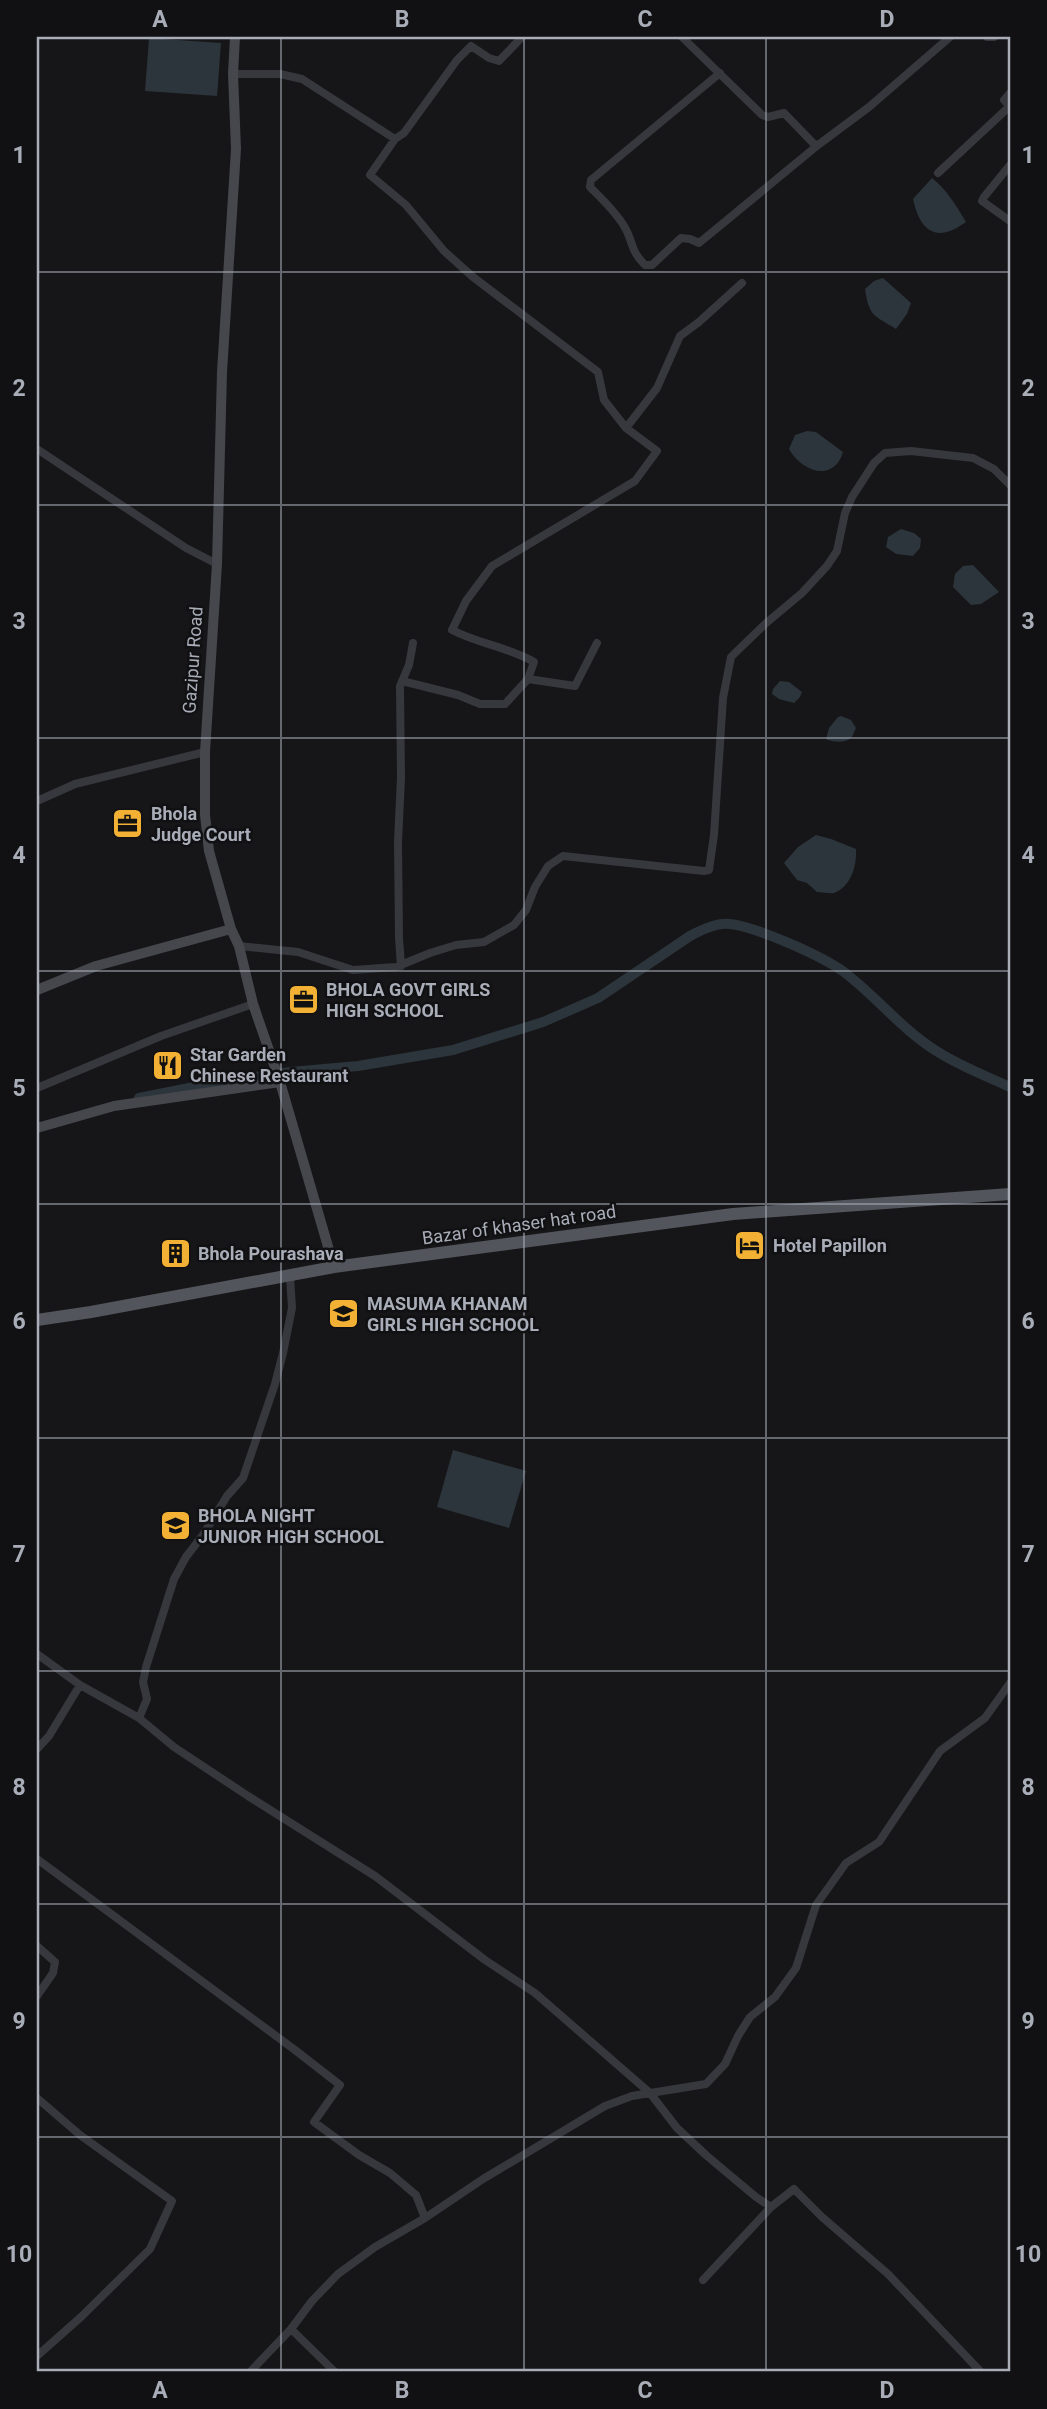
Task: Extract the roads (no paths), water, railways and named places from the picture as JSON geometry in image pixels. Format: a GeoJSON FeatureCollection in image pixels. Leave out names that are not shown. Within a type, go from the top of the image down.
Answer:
{"type":"FeatureCollection","features":[{"type":"Feature","properties":{"kind":"main road","name":"Bazar of khaser hat road"},"geometry":{"type":"LineString","coordinates":[[37,1320],[334,1267],[733,1214],[1010,1194]]}},
{"type":"Feature","properties":{"kind":"street","name":"Gazipur Road"},"geometry":{"type":"LineString","coordinates":[[235,37],[233,74],[236,149],[222,372],[217,564],[205,752],[205,815],[209,851],[231,929],[239,946],[253,1004],[280,1082],[334,1267]]}},
{"type":"Feature","properties":{"kind":"street"},"geometry":{"type":"LineString","coordinates":[[402,681],[458,695],[480,704],[505,704],[528,679],[534,663],[499,646],[470,639],[452,630],[466,601],[492,566],[635,481],[657,451],[626,428],[604,400],[598,372],[473,276],[444,251],[406,205],[370,176],[395,138],[404,133],[457,60],[471,46],[499,61],[522,37]]}},
{"type":"Feature","properties":{"kind":"street"},"geometry":{"type":"LineString","coordinates":[[682,37],[762,115],[768,117],[784,113],[818,145]]}},
{"type":"Feature","properties":{"kind":"street"},"geometry":{"type":"LineString","coordinates":[[720,73],[592,180],[590,187],[625,227],[634,254],[645,265],[652,265],[681,238],[699,243],[818,145],[869,107],[950,37]]}},
{"type":"Feature","properties":{"kind":"street"},"geometry":{"type":"LineString","coordinates":[[987,37],[994,37]]}},
{"type":"Feature","properties":{"kind":"street"},"geometry":{"type":"LineString","coordinates":[[233,74],[280,74],[303,79],[395,138]]}},
{"type":"Feature","properties":{"kind":"street"},"geometry":{"type":"LineString","coordinates":[[938,173],[1010,106],[1004,100],[1010,93]]}},
{"type":"Feature","properties":{"kind":"street"},"geometry":{"type":"LineString","coordinates":[[1010,165],[982,201],[1010,221]]}},
{"type":"Feature","properties":{"kind":"street"},"geometry":{"type":"LineString","coordinates":[[626,428],[657,388],[680,336],[742,283]]}},
{"type":"Feature","properties":{"kind":"street"},"geometry":{"type":"LineString","coordinates":[[37,449],[186,548],[217,564]]}},
{"type":"Feature","properties":{"kind":"street"},"geometry":{"type":"LineString","coordinates":[[239,946],[298,952],[353,970],[367,971],[401,965],[456,945],[484,942],[514,925],[526,910],[535,887],[548,866],[563,856],[704,872],[709,870],[712,861],[723,698],[731,657],[802,593],[827,566],[836,551],[845,513],[852,497],[874,463],[885,453],[911,451],[973,458],[994,469],[1010,485]]}},
{"type":"Feature","properties":{"kind":"street"},"geometry":{"type":"LineString","coordinates":[[401,965],[398,842],[401,778],[400,686],[409,665],[413,643]]}},
{"type":"Feature","properties":{"kind":"street"},"geometry":{"type":"LineString","coordinates":[[528,679],[575,686],[597,643]]}},
{"type":"Feature","properties":{"kind":"street"},"geometry":{"type":"LineString","coordinates":[[37,801],[75,784],[205,752]]}},
{"type":"Feature","properties":{"kind":"street"},"geometry":{"type":"LineString","coordinates":[[37,990],[96,966],[231,929]]}},
{"type":"Feature","properties":{"kind":"street"},"geometry":{"type":"LineString","coordinates":[[37,1088],[161,1036],[253,1004]]}},
{"type":"Feature","properties":{"kind":"street"},"geometry":{"type":"LineString","coordinates":[[37,1128],[114,1106],[280,1082]]}},
{"type":"Feature","properties":{"kind":"street"},"geometry":{"type":"LineString","coordinates":[[139,1718],[147,1699],[143,1682],[146,1667],[174,1578],[227,1496],[243,1478],[283,1353],[292,1308],[290,1276]]}},
{"type":"Feature","properties":{"kind":"street"},"geometry":{"type":"LineString","coordinates":[[37,1654],[80,1685],[139,1718],[174,1747],[375,1876],[485,1960],[525,1985],[650,2093],[687,2138],[755,2197],[771,2207]]}},
{"type":"Feature","properties":{"kind":"street"},"geometry":{"type":"LineString","coordinates":[[250,2372],[338,2274],[374,2247],[606,2106],[632,2096],[706,2084],[725,2064],[750,2017],[775,1997],[796,1968],[816,1905],[846,1863],[879,1842],[940,1751],[985,1718],[1010,1683]]}},
{"type":"Feature","properties":{"kind":"street"},"geometry":{"type":"LineString","coordinates":[[37,1749],[80,1685]]}},
{"type":"Feature","properties":{"kind":"street"},"geometry":{"type":"LineString","coordinates":[[37,1858],[340,2085],[314,2122],[359,2155],[390,2173],[416,2195],[425,2218]]}},
{"type":"Feature","properties":{"kind":"street"},"geometry":{"type":"LineString","coordinates":[[37,1946],[55,1962],[55,1966],[37,1996]]}},
{"type":"Feature","properties":{"kind":"street"},"geometry":{"type":"LineString","coordinates":[[37,2098],[80,2135],[172,2201],[150,2249],[37,2356]]}},
{"type":"Feature","properties":{"kind":"street"},"geometry":{"type":"LineString","coordinates":[[703,2280],[771,2207],[794,2189],[888,2274],[981,2372]]}},
{"type":"Feature","properties":{"kind":"street"},"geometry":{"type":"LineString","coordinates":[[291,2329],[335,2372]]}},
{"type":"Feature","properties":{"kind":"waterway"},"geometry":{"type":"LineString","coordinates":[[139,1098],[224,1081],[358,1066],[453,1050],[543,1022],[598,998],[690,936],[720,924],[742,926],[772,936],[834,965],[925,1043],[955,1062],[1010,1087]]}},
{"type":"Feature","properties":{"kind":"place","name":"Bhola Judge Court"},"geometry":{"type":"Point","coordinates":[128,824]}},
{"type":"Feature","properties":{"kind":"place","name":"BHOLA GOVT GIRLS HIGH SCHOOL"},"geometry":{"type":"Point","coordinates":[303,1000]}},
{"type":"Feature","properties":{"kind":"place","name":"Star Garden Chinese Restaurant"},"geometry":{"type":"Point","coordinates":[167,1065]}},
{"type":"Feature","properties":{"kind":"place","name":"Hotel Papillon"},"geometry":{"type":"Point","coordinates":[750,1246]}},
{"type":"Feature","properties":{"kind":"place","name":"Bhola Pourashava"},"geometry":{"type":"Point","coordinates":[175,1254]}},
{"type":"Feature","properties":{"kind":"place","name":"MASUMA KHANAM GIRLS HIGH SCHOOL"},"geometry":{"type":"Point","coordinates":[344,1314]}},
{"type":"Feature","properties":{"kind":"place","name":"BHOLA NIGHT JUNIOR HIGH SCHOOL"},"geometry":{"type":"Point","coordinates":[175,1526]}}]}
